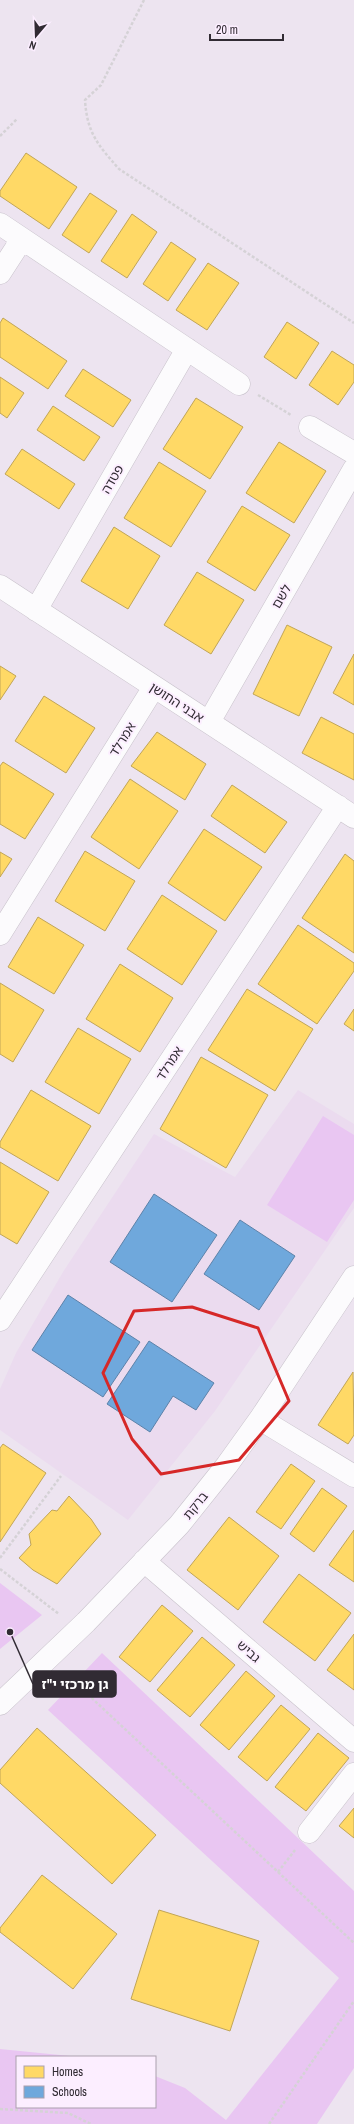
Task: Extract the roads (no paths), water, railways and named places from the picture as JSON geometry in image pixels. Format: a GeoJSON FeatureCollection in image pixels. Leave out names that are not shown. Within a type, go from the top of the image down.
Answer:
{"type":"FeatureCollection","features":[{"type":"Feature","properties":{"kind":"street"},"geometry":{"type":"LineString","coordinates":[[0,224],[239,384]]}},
{"type":"Feature","properties":{"kind":"street"},"geometry":{"type":"LineString","coordinates":[[0,273],[22,239]]}},
{"type":"Feature","properties":{"kind":"street","name":"פטדה"},"geometry":{"type":"LineString","coordinates":[[36,610],[188,349]]}},
{"type":"Feature","properties":{"kind":"street"},"geometry":{"type":"LineString","coordinates":[[310,427],[354,453]]}},
{"type":"Feature","properties":{"kind":"street","name":"לשם"},"geometry":{"type":"LineString","coordinates":[[209,722],[354,469]]}},
{"type":"Feature","properties":{"kind":"street","name":"אבני החושן"},"geometry":{"type":"LineString","coordinates":[[0,586],[346,812]]}},
{"type":"Feature","properties":{"kind":"street","name":"אמרלד"},"geometry":{"type":"LineString","coordinates":[[0,934],[154,687]]}},
{"type":"Feature","properties":{"kind":"street","name":"אמרלד"},"geometry":{"type":"LineString","coordinates":[[0,1320],[346,812]]}},
{"type":"Feature","properties":{"kind":"street","name":"ברקת"},"geometry":{"type":"LineString","coordinates":[[0,1704],[86,1622],[179,1525],[227,1465],[260,1419],[354,1277]]}},
{"type":"Feature","properties":{"kind":"street"},"geometry":{"type":"LineString","coordinates":[[260,1419],[354,1476]]}},
{"type":"Feature","properties":{"kind":"street","name":"גביש"},"geometry":{"type":"LineString","coordinates":[[144,1561],[354,1742]]}},
{"type":"Feature","properties":{"kind":"street"},"geometry":{"type":"LineString","coordinates":[[309,1832],[354,1774]]}},
{"type":"Feature","properties":{"kind":"place","name":"גן מרכזי י\"ז"},"geometry":{"type":"Point","coordinates":[10,1632]}}]}
